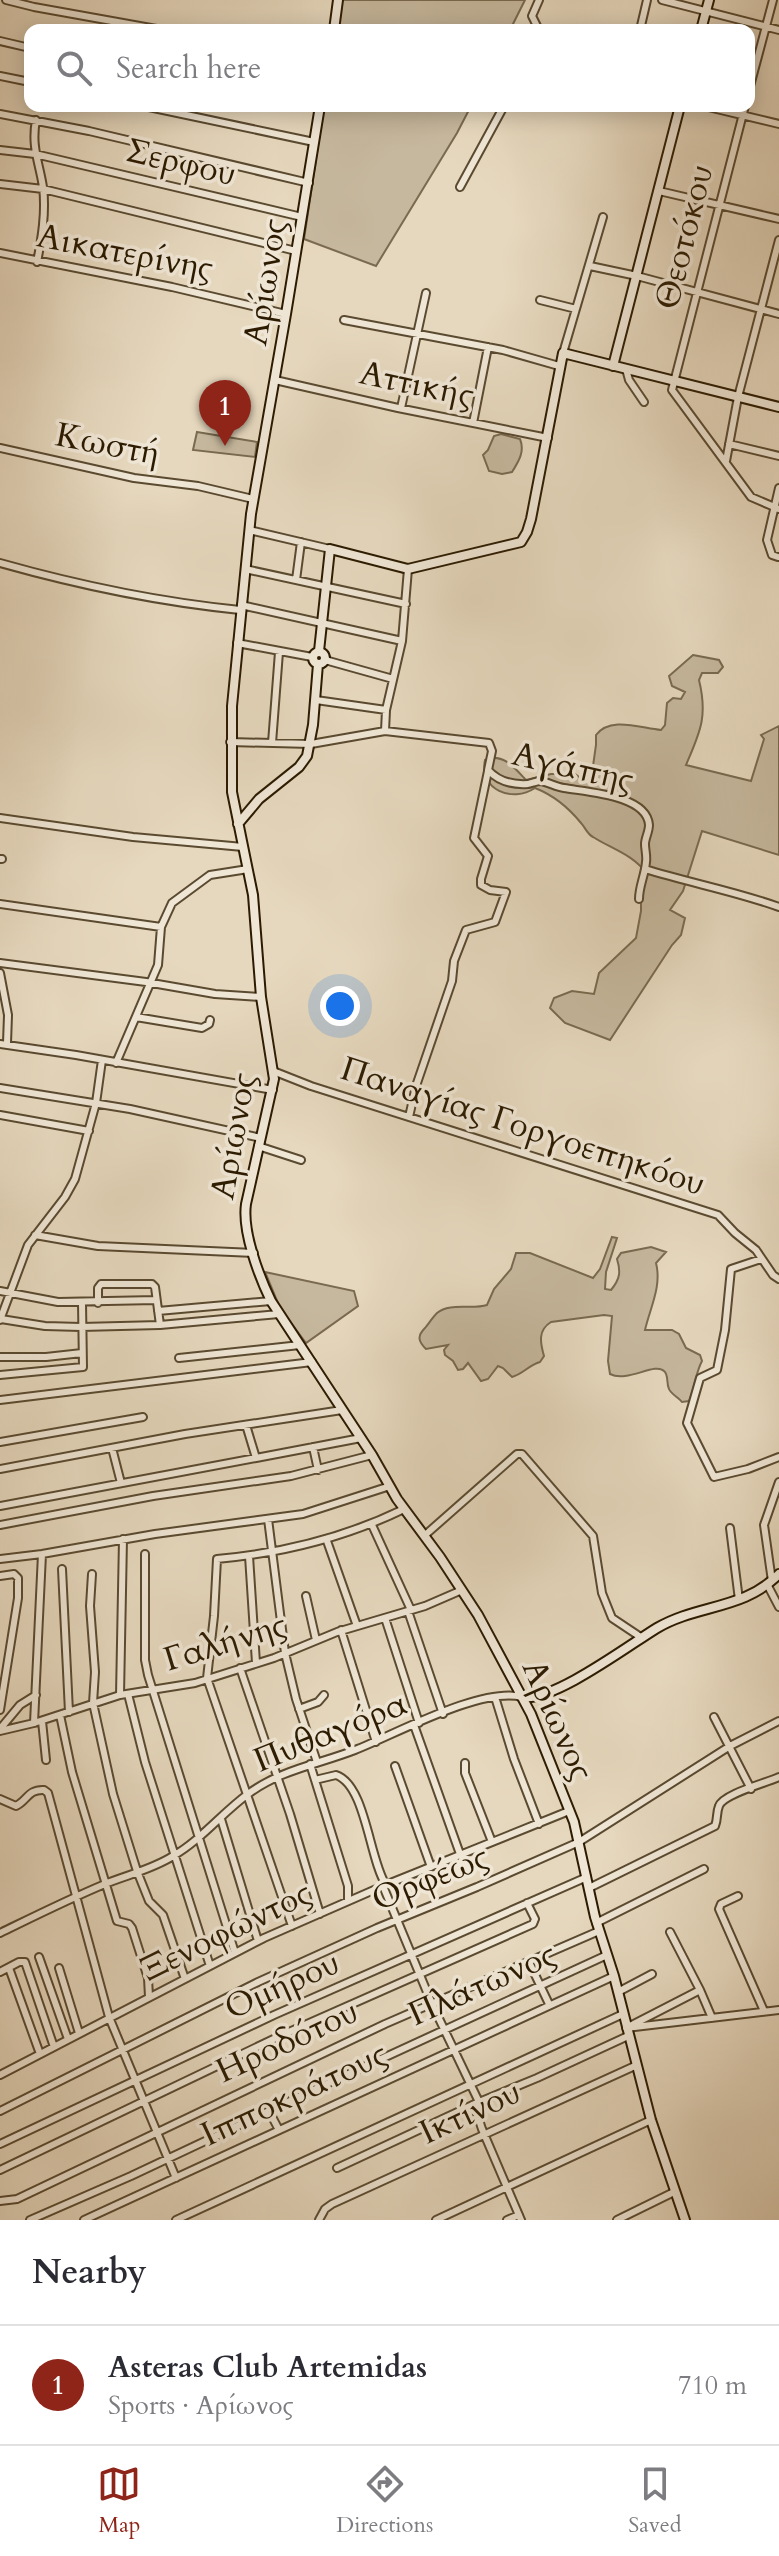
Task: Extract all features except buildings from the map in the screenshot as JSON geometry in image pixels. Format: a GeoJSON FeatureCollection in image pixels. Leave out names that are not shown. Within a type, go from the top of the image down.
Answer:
{"type":"FeatureCollection","features":[{"type":"Feature","properties":{"kind":"street"},"geometry":{"type":"LineString","coordinates":[[6,0],[129,24]]}},
{"type":"Feature","properties":{"kind":"street"},"geometry":{"type":"LineString","coordinates":[[335,24],[338,0]]}},
{"type":"Feature","properties":{"kind":"street"},"geometry":{"type":"LineString","coordinates":[[536,24],[532,16],[539,0]]}},
{"type":"Feature","properties":{"kind":"street"},"geometry":{"type":"LineString","coordinates":[[641,24],[647,0]]}},
{"type":"Feature","properties":{"kind":"street"},"geometry":{"type":"LineString","coordinates":[[662,0],[755,24]]}},
{"type":"Feature","properties":{"kind":"street"},"geometry":{"type":"LineString","coordinates":[[703,24],[709,0]]}},
{"type":"Feature","properties":{"kind":"street"},"geometry":{"type":"LineString","coordinates":[[755,68],[773,0]]}},
{"type":"Feature","properties":{"kind":"street"},"geometry":{"type":"LineString","coordinates":[[755,24],[779,30]]}},
{"type":"Feature","properties":{"kind":"street"},"geometry":{"type":"LineString","coordinates":[[0,41],[24,47]]}},
{"type":"Feature","properties":{"kind":"street"},"geometry":{"type":"LineString","coordinates":[[0,76],[24,81]]}},
{"type":"Feature","properties":{"kind":"street"},"geometry":{"type":"LineString","coordinates":[[172,112],[314,142]]}},
{"type":"Feature","properties":{"kind":"street","name":"Αρίωνος"},"geometry":{"type":"LineString","coordinates":[[318,112],[309,183],[253,499],[230,742],[231,784],[254,904],[261,997],[273,1071],[273,1090],[245,1215],[271,1301],[404,1509],[462,1590],[523,1697],[579,1842],[598,1927],[614,1976],[651,2120],[685,2220]]}},
{"type":"Feature","properties":{"kind":"street"},"geometry":{"type":"LineString","coordinates":[[460,187],[501,112]]}},
{"type":"Feature","properties":{"kind":"street"},"geometry":{"type":"LineString","coordinates":[[613,366],[679,112]]}},
{"type":"Feature","properties":{"kind":"street"},"geometry":{"type":"LineString","coordinates":[[727,112],[779,124]]}},
{"type":"Feature","properties":{"kind":"street","name":"Θεοτόκου"},"geometry":{"type":"LineString","coordinates":[[674,381],[743,112]]}},
{"type":"Feature","properties":{"kind":"street"},"geometry":{"type":"LineString","coordinates":[[0,114],[309,183]]}},
{"type":"Feature","properties":{"kind":"street"},"geometry":{"type":"LineString","coordinates":[[36,120],[32,137],[43,189],[43,234],[37,262]]}},
{"type":"Feature","properties":{"kind":"street","name":"Σερφου"},"geometry":{"type":"LineString","coordinates":[[0,150],[35,154],[302,217]]}},
{"type":"Feature","properties":{"kind":"street"},"geometry":{"type":"LineString","coordinates":[[0,184],[43,189],[296,251]]}},
{"type":"Feature","properties":{"kind":"street"},"geometry":{"type":"LineString","coordinates":[[659,191],[779,219]]}},
{"type":"Feature","properties":{"kind":"street"},"geometry":{"type":"LineString","coordinates":[[249,530],[408,569],[521,542],[531,519],[559,366],[603,217]]}},
{"type":"Feature","properties":{"kind":"street"},"geometry":{"type":"LineString","coordinates":[[726,461],[738,397],[779,240]]}},
{"type":"Feature","properties":{"kind":"street","name":"Αικατερίνης"},"geometry":{"type":"LineString","coordinates":[[0,253],[172,287],[286,314]]}},
{"type":"Feature","properties":{"kind":"street"},"geometry":{"type":"LineString","coordinates":[[590,266],[779,314]]}},
{"type":"Feature","properties":{"kind":"street"},"geometry":{"type":"LineString","coordinates":[[401,408],[426,293]]}},
{"type":"Feature","properties":{"kind":"street"},"geometry":{"type":"LineString","coordinates":[[540,300],[576,309]]}},
{"type":"Feature","properties":{"kind":"street"},"geometry":{"type":"LineString","coordinates":[[344,320],[488,347],[559,366]]}},
{"type":"Feature","properties":{"kind":"street"},"geometry":{"type":"LineString","coordinates":[[473,423],[488,347]]}},
{"type":"Feature","properties":{"kind":"street"},"geometry":{"type":"LineString","coordinates":[[563,353],[779,407]]}},
{"type":"Feature","properties":{"kind":"street"},"geometry":{"type":"LineString","coordinates":[[626,369],[644,402]]}},
{"type":"Feature","properties":{"kind":"street","name":"Αττικής"},"geometry":{"type":"LineString","coordinates":[[275,380],[548,438]]}},
{"type":"Feature","properties":{"kind":"street"},"geometry":{"type":"LineString","coordinates":[[674,381],[673,392],[751,497],[777,508]]}},
{"type":"Feature","properties":{"kind":"street"},"geometry":{"type":"LineString","coordinates":[[729,444],[779,456]]}},
{"type":"Feature","properties":{"kind":"street","name":"Κωστή"},"geometry":{"type":"LineString","coordinates":[[0,448],[104,472],[198,486],[253,499]]}},
{"type":"Feature","properties":{"kind":"street"},"geometry":{"type":"LineString","coordinates":[[778,557],[772,555],[767,541],[777,508],[779,488]]}},
{"type":"Feature","properties":{"kind":"street"},"geometry":{"type":"LineString","coordinates":[[296,580],[301,542]]}},
{"type":"Feature","properties":{"kind":"street"},"geometry":{"type":"LineString","coordinates":[[238,824],[259,799],[299,767],[307,756],[316,700],[330,549]]}},
{"type":"Feature","properties":{"kind":"street"},"geometry":{"type":"LineString","coordinates":[[0,563],[181,604],[241,608],[402,641]]}},
{"type":"Feature","properties":{"kind":"street"},"geometry":{"type":"LineString","coordinates":[[245,569],[406,604]]}},
{"type":"Feature","properties":{"kind":"street"},"geometry":{"type":"LineString","coordinates":[[230,742],[311,744],[385,731],[386,710],[402,641],[408,569]]}},
{"type":"Feature","properties":{"kind":"street"},"geometry":{"type":"LineString","coordinates":[[237,643],[318,658],[393,679]]}},
{"type":"Feature","properties":{"kind":"street"},"geometry":{"type":"LineString","coordinates":[[272,743],[279,652]]}},
{"type":"Feature","properties":{"kind":"street"},"geometry":{"type":"LineString","coordinates":[[316,700],[386,710]]}},
{"type":"Feature","properties":{"kind":"street","name":"Αγάπης"},"geometry":{"type":"LineString","coordinates":[[385,731],[485,742],[492,748],[488,770],[501,781],[546,783],[578,789],[590,794],[617,797],[640,808],[649,826],[639,899]]}},
{"type":"Feature","properties":{"kind":"street"},"geometry":{"type":"LineString","coordinates":[[409,1117],[416,1086],[452,981],[454,961],[466,930],[495,922],[506,892],[481,885],[488,856],[474,838],[488,770]]}},
{"type":"Feature","properties":{"kind":"street"},"geometry":{"type":"LineString","coordinates":[[0,818],[133,837],[243,847]]}},
{"type":"Feature","properties":{"kind":"street"},"geometry":{"type":"LineString","coordinates":[[116,1063],[158,965],[161,927],[172,903],[217,873],[248,869]]}},
{"type":"Feature","properties":{"kind":"street"},"geometry":{"type":"LineString","coordinates":[[645,869],[692,884],[729,890],[779,907]]}},
{"type":"Feature","properties":{"kind":"street"},"geometry":{"type":"LineString","coordinates":[[0,904],[161,927]]}},
{"type":"Feature","properties":{"kind":"street"},"geometry":{"type":"LineString","coordinates":[[0,963],[215,994],[261,997]]}},
{"type":"Feature","properties":{"kind":"street"},"geometry":{"type":"LineString","coordinates":[[0,973],[8,1015],[3,1044],[273,1090]]}},
{"type":"Feature","properties":{"kind":"street"},"geometry":{"type":"LineString","coordinates":[[136,1017],[202,1028],[210,1020]]}},
{"type":"Feature","properties":{"kind":"street"},"geometry":{"type":"LineString","coordinates":[[102,1060],[96,1103],[71,1188],[24,1254],[0,1319],[45,1326],[81,1327],[160,1325],[279,1314]]}},
{"type":"Feature","properties":{"kind":"street","name":"Παναγίας Γοργοεπηκόου"},"geometry":{"type":"LineString","coordinates":[[273,1071],[311,1086],[718,1215],[756,1250],[779,1279]]}},
{"type":"Feature","properties":{"kind":"street"},"geometry":{"type":"LineString","coordinates":[[0,1088],[96,1103],[260,1142],[301,1160]]}},
{"type":"Feature","properties":{"kind":"street"},"geometry":{"type":"LineString","coordinates":[[0,1115],[89,1131]]}},
{"type":"Feature","properties":{"kind":"street"},"geometry":{"type":"LineString","coordinates":[[35,1235],[98,1246],[254,1253]]}},
{"type":"Feature","properties":{"kind":"street"},"geometry":{"type":"LineString","coordinates":[[761,1259],[731,1269],[725,1330],[717,1369],[700,1378],[687,1423],[714,1477],[779,1457]]}},
{"type":"Feature","properties":{"kind":"street"},"geometry":{"type":"LineString","coordinates":[[98,1303],[98,1288],[102,1284],[152,1284],[160,1325]]}},
{"type":"Feature","properties":{"kind":"street"},"geometry":{"type":"LineString","coordinates":[[0,1291],[58,1302],[156,1300]]}},
{"type":"Feature","properties":{"kind":"street"},"geometry":{"type":"LineString","coordinates":[[158,1311],[271,1301]]}},
{"type":"Feature","properties":{"kind":"street"},"geometry":{"type":"LineString","coordinates":[[0,1375],[81,1368],[84,1365],[82,1303]]}},
{"type":"Feature","properties":{"kind":"street"},"geometry":{"type":"LineString","coordinates":[[179,1358],[300,1345]]}},
{"type":"Feature","properties":{"kind":"street"},"geometry":{"type":"LineString","coordinates":[[0,1357],[82,1353]]}},
{"type":"Feature","properties":{"kind":"street"},"geometry":{"type":"LineString","coordinates":[[0,1400],[312,1362]]}},
{"type":"Feature","properties":{"kind":"street"},"geometry":{"type":"LineString","coordinates":[[0,1469],[342,1410]]}},
{"type":"Feature","properties":{"kind":"street"},"geometry":{"type":"LineString","coordinates":[[0,1442],[143,1417]]}},
{"type":"Feature","properties":{"kind":"street"},"geometry":{"type":"LineString","coordinates":[[246,1425],[256,1458]]}},
{"type":"Feature","properties":{"kind":"street"},"geometry":{"type":"LineString","coordinates":[[0,1506],[361,1438]]}},
{"type":"Feature","properties":{"kind":"street"},"geometry":{"type":"LineString","coordinates":[[313,1447],[318,1470]]}},
{"type":"Feature","properties":{"kind":"street"},"geometry":{"type":"LineString","coordinates":[[112,1448],[121,1483]]}},
{"type":"Feature","properties":{"kind":"street"},"geometry":{"type":"LineString","coordinates":[[424,1536],[517,1454],[522,1454],[593,1536],[602,1593],[612,1618],[642,1638]]}},
{"type":"Feature","properties":{"kind":"street"},"geometry":{"type":"LineString","coordinates":[[0,1525],[153,1496],[318,1470],[372,1455]]}},
{"type":"Feature","properties":{"kind":"street"},"geometry":{"type":"LineString","coordinates":[[779,1482],[764,1525],[779,1607]]}},
{"type":"Feature","properties":{"kind":"street"},"geometry":{"type":"LineString","coordinates":[[0,1559],[303,1514],[390,1486]]}},
{"type":"Feature","properties":{"kind":"street"},"geometry":{"type":"LineString","coordinates":[[292,1926],[207,1678],[217,1559],[274,1553],[327,1541],[372,1525],[404,1509]]}},
{"type":"Feature","properties":{"kind":"street"},"geometry":{"type":"LineString","coordinates":[[268,1519],[285,1653],[313,1763],[319,1800],[348,1886],[348,1901]]}},
{"type":"Feature","properties":{"kind":"street"},"geometry":{"type":"LineString","coordinates":[[372,1525],[410,1611],[443,1714]]}},
{"type":"Feature","properties":{"kind":"street"},"geometry":{"type":"LineString","coordinates":[[730,1528],[740,1601]]}},
{"type":"Feature","properties":{"kind":"street"},"geometry":{"type":"LineString","coordinates":[[123,1539],[124,1695],[210,1966]]}},
{"type":"Feature","properties":{"kind":"street"},"geometry":{"type":"LineString","coordinates":[[327,1541],[357,1626]]}},
{"type":"Feature","properties":{"kind":"street"},"geometry":{"type":"LineString","coordinates":[[42,1554],[36,1695],[46,1760]]}},
{"type":"Feature","properties":{"kind":"street"},"geometry":{"type":"LineString","coordinates":[[145,1554],[145,1660],[235,1953]]}},
{"type":"Feature","properties":{"kind":"street"},"geometry":{"type":"LineString","coordinates":[[249,1556],[256,1663]]}},
{"type":"Feature","properties":{"kind":"street"},"geometry":{"type":"LineString","coordinates":[[62,1569],[69,1712]]}},
{"type":"Feature","properties":{"kind":"street"},"geometry":{"type":"LineString","coordinates":[[0,1576],[14,1574],[18,1578],[18,1598],[0,1710]]}},
{"type":"Feature","properties":{"kind":"street"},"geometry":{"type":"LineString","coordinates":[[92,1574],[93,1703],[113,1794],[137,1871],[149,1901],[163,1915],[185,1979]]}},
{"type":"Feature","properties":{"kind":"street"},"geometry":{"type":"LineString","coordinates":[[523,1697],[537,1697],[558,1689],[668,1622],[740,1601],[773,1580]]}},
{"type":"Feature","properties":{"kind":"street","name":"Γαλήνης"},"geometry":{"type":"LineString","coordinates":[[0,1730],[38,1722],[124,1695],[187,1685],[285,1653],[341,1630],[410,1611],[462,1590]]}},
{"type":"Feature","properties":{"kind":"street"},"geometry":{"type":"LineString","coordinates":[[306,1596],[316,1640]]}},
{"type":"Feature","properties":{"kind":"street"},"geometry":{"type":"LineString","coordinates":[[385,1618],[460,1854]]}},
{"type":"Feature","properties":{"kind":"street"},"geometry":{"type":"LineString","coordinates":[[341,1630],[376,1742]]}},
{"type":"Feature","properties":{"kind":"street"},"geometry":{"type":"LineString","coordinates":[[240,1668],[320,1914]]}},
{"type":"Feature","properties":{"kind":"street"},"geometry":{"type":"LineString","coordinates":[[0,1730],[20,1705],[36,1695]]}},
{"type":"Feature","properties":{"kind":"street"},"geometry":{"type":"LineString","coordinates":[[299,1709],[318,1702],[324,1695]]}},
{"type":"Feature","properties":{"kind":"street"},"geometry":{"type":"LineString","coordinates":[[495,1697],[521,1780],[539,1824]]}},
{"type":"Feature","properties":{"kind":"street","name":"Πυθαγόρα"},"geometry":{"type":"LineString","coordinates":[[0,1933],[175,1855],[248,1794],[276,1777],[495,1697],[523,1697]]}},
{"type":"Feature","properties":{"kind":"street"},"geometry":{"type":"LineString","coordinates":[[60,1715],[72,1772],[105,1884],[117,1921],[132,1928],[148,1978],[149,1997]]}},
{"type":"Feature","properties":{"kind":"street"},"geometry":{"type":"LineString","coordinates":[[714,1717],[751,1789]]}},
{"type":"Feature","properties":{"kind":"street","name":"Ορφέως"},"geometry":{"type":"LineString","coordinates":[[0,2111],[258,1982],[579,1842],[730,1746],[779,1721]]}},
{"type":"Feature","properties":{"kind":"street"},"geometry":{"type":"LineString","coordinates":[[465,1763],[469,1783],[492,1842]]}},
{"type":"Feature","properties":{"kind":"street"},"geometry":{"type":"LineString","coordinates":[[395,1766],[431,1867]]}},
{"type":"Feature","properties":{"kind":"street"},"geometry":{"type":"LineString","coordinates":[[315,1780],[339,1775],[348,1783],[358,1803],[396,1920],[452,2049],[479,2102],[477,2114],[520,2217],[507,2220]]}},
{"type":"Feature","properties":{"kind":"street"},"geometry":{"type":"LineString","coordinates":[[589,1888],[715,1826],[718,1808],[724,1800],[779,1777]]}},
{"type":"Feature","properties":{"kind":"street"},"geometry":{"type":"LineString","coordinates":[[0,1799],[16,1806],[36,1790],[44,1790],[49,1796],[109,2017],[176,2178]]}},
{"type":"Feature","properties":{"kind":"street","name":"Ξενοφώντος"},"geometry":{"type":"LineString","coordinates":[[0,2075],[258,1941],[384,1885],[569,1811]]}},
{"type":"Feature","properties":{"kind":"street"},"geometry":{"type":"LineString","coordinates":[[221,1819],[258,1941]]}},
{"type":"Feature","properties":{"kind":"street","name":"Ηροδότου"},"geometry":{"type":"LineString","coordinates":[[0,2201],[17,2199],[156,2131],[529,1962],[704,1869]]}},
{"type":"Feature","properties":{"kind":"street","name":"Ομήρου"},"geometry":{"type":"LineString","coordinates":[[0,2144],[274,2015],[587,1877]]}},
{"type":"Feature","properties":{"kind":"street"},"geometry":{"type":"LineString","coordinates":[[738,1896],[719,1908],[764,2011]]}},
{"type":"Feature","properties":{"kind":"street"},"geometry":{"type":"LineString","coordinates":[[0,2170],[282,2035],[533,1924],[535,1919],[527,1903]]}},
{"type":"Feature","properties":{"kind":"street"},"geometry":{"type":"LineString","coordinates":[[670,1932],[712,2018]]}},
{"type":"Feature","properties":{"kind":"street","name":"Πλάτωνος"},"geometry":{"type":"LineString","coordinates":[[30,2220],[607,1955]]}},
{"type":"Feature","properties":{"kind":"street"},"geometry":{"type":"LineString","coordinates":[[39,1957],[68,2039]]}},
{"type":"Feature","properties":{"kind":"street"},"geometry":{"type":"LineString","coordinates":[[0,1972],[19,1962],[26,1964],[54,2047]]}},
{"type":"Feature","properties":{"kind":"street"},"geometry":{"type":"LineString","coordinates":[[529,1962],[549,2004]]}},
{"type":"Feature","properties":{"kind":"street"},"geometry":{"type":"LineString","coordinates":[[9,1968],[40,2054]]}},
{"type":"Feature","properties":{"kind":"street"},"geometry":{"type":"LineString","coordinates":[[59,1968],[79,2033]]}},
{"type":"Feature","properties":{"kind":"street"},"geometry":{"type":"LineString","coordinates":[[618,1992],[652,1974]]}},
{"type":"Feature","properties":{"kind":"street","name":"Ιπποκράτους"},"geometry":{"type":"LineString","coordinates":[[89,2219],[614,1976]]}},
{"type":"Feature","properties":{"kind":"street"},"geometry":{"type":"LineString","coordinates":[[337,2168],[628,2035],[700,1990]]}},
{"type":"Feature","properties":{"kind":"street"},"geometry":{"type":"LineString","coordinates":[[628,2035],[712,2018],[779,2010]]}},
{"type":"Feature","properties":{"kind":"street"},"geometry":{"type":"LineString","coordinates":[[176,2220],[623,2014]]}},
{"type":"Feature","properties":{"kind":"street","name":"Ικτίνου"},"geometry":{"type":"LineString","coordinates":[[319,2220],[332,2204],[637,2065]]}},
{"type":"Feature","properties":{"kind":"street"},"geometry":{"type":"LineString","coordinates":[[269,2111],[279,2130]]}},
{"type":"Feature","properties":{"kind":"street"},"geometry":{"type":"LineString","coordinates":[[436,2220],[651,2120]]}},
{"type":"Feature","properties":{"kind":"street"},"geometry":{"type":"LineString","coordinates":[[617,2220],[674,2192]]}},
{"type":"Feature","properties":{"kind":"street"},"geometry":{"type":"LineString","coordinates":[[53,2210],[57,2220]]}},
{"type":"Feature","properties":{"kind":"shaded area"},"geometry":{"type":"Polygon","coordinates":[[[340,0],[525,0],[513,24],[336,24],[340,0]]]}},
{"type":"Feature","properties":{"kind":"shaded area"},"geometry":{"type":"Polygon","coordinates":[[[323,112],[468,112],[376,266],[304,239],[323,112]]]}},
{"type":"Feature","properties":{"kind":"shaded area"},"geometry":{"type":"Polygon","coordinates":[[[197,432],[257,442],[255,457],[193,450],[197,432]]]}},
{"type":"Feature","properties":{"kind":"shaded area"},"geometry":{"type":"Polygon","coordinates":[[[501,434],[520,439],[522,448],[512,472],[502,474],[489,471],[483,455],[494,436],[501,434]]]}},
{"type":"Feature","properties":{"kind":"shaded area"},"geometry":{"type":"Polygon","coordinates":[[[693,655],[719,660],[723,667],[718,673],[702,673],[699,680],[703,714],[686,765],[751,781],[764,739],[761,735],[779,726],[779,855],[702,831],[683,891],[670,910],[685,918],[681,935],[610,1040],[565,1023],[550,1008],[554,998],[572,991],[594,994],[599,973],[636,938],[646,873],[628,857],[591,836],[571,812],[548,794],[535,788],[517,794],[499,791],[487,779],[485,760],[503,760],[526,780],[551,774],[575,774],[583,780],[591,780],[596,735],[602,729],[617,725],[661,730],[665,725],[667,703],[673,698],[681,699],[685,692],[672,686],[669,676],[693,655]]]}},
{"type":"Feature","properties":{"kind":"shaded area"},"geometry":{"type":"Polygon","coordinates":[[[612,1237],[617,1238],[606,1272],[605,1289],[611,1290],[618,1279],[617,1259],[621,1253],[651,1247],[666,1252],[656,1263],[656,1289],[645,1330],[672,1330],[679,1334],[686,1348],[700,1355],[702,1361],[689,1401],[682,1402],[671,1393],[666,1373],[660,1369],[624,1376],[610,1374],[608,1361],[612,1316],[551,1322],[542,1333],[544,1356],[540,1362],[512,1377],[498,1366],[488,1379],[481,1381],[468,1363],[458,1370],[445,1355],[448,1345],[426,1349],[421,1343],[421,1334],[442,1310],[487,1305],[494,1289],[511,1269],[516,1253],[530,1253],[593,1278],[600,1269],[612,1237]]]}},
{"type":"Feature","properties":{"kind":"shaded area"},"geometry":{"type":"Polygon","coordinates":[[[265,1272],[354,1291],[358,1306],[306,1343],[280,1308],[265,1272]]]}},
{"type":"Feature","properties":{"kind":"place","name":"Asteras Club Artemidas"},"geometry":{"type":"Point","coordinates":[225,446]}}]}
